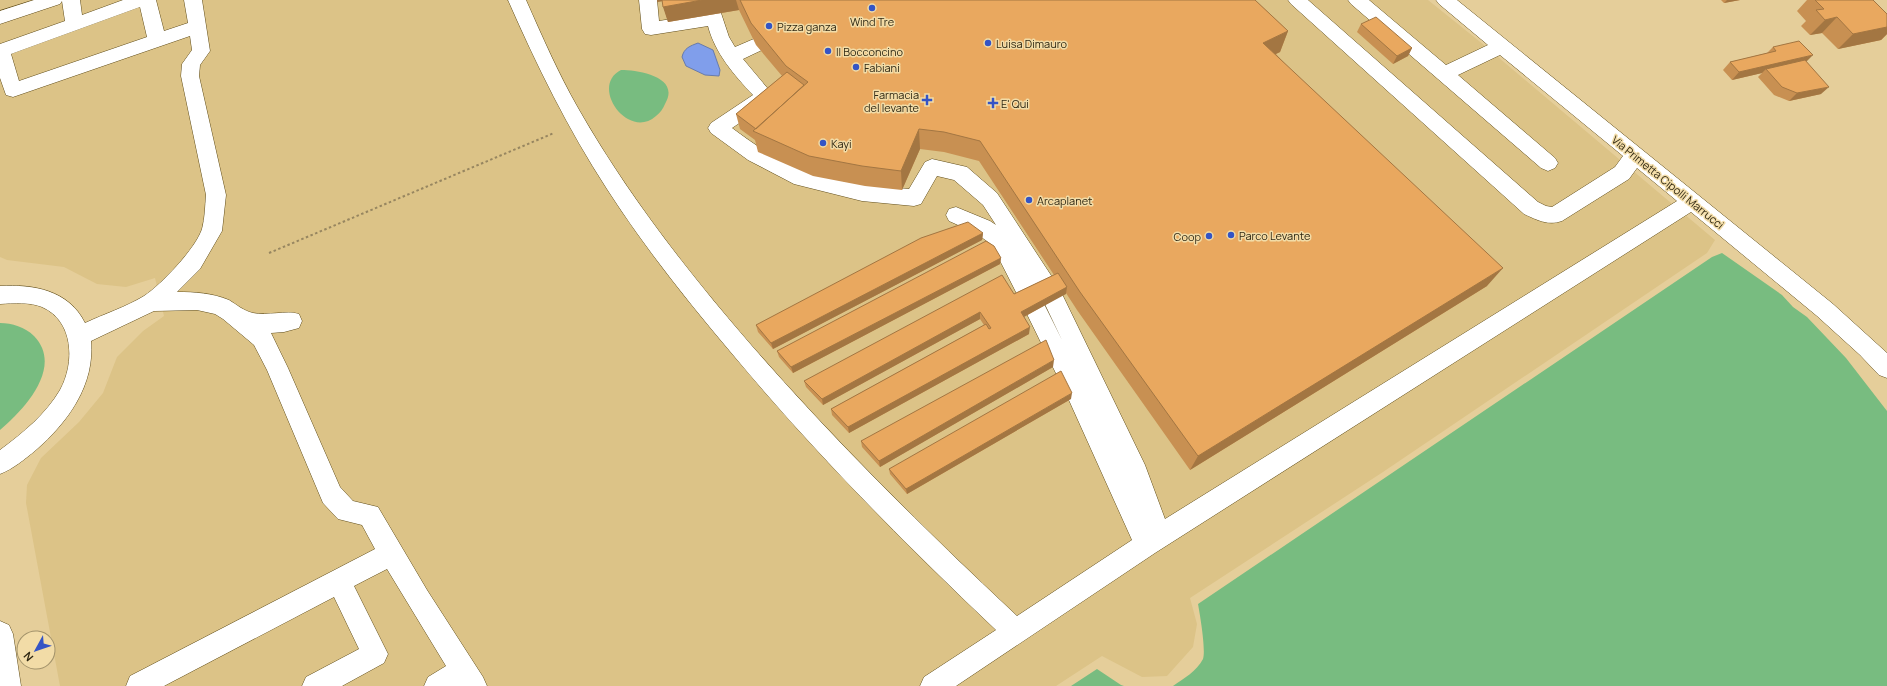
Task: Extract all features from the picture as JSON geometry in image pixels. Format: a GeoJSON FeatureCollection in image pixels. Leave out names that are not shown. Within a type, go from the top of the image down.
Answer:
{"type":"FeatureCollection","features":[{"type":"Feature","properties":{"kind":"street"},"geometry":{"type":"LineString","coordinates":[[0,18],[54,0]]}},
{"type":"Feature","properties":{"kind":"street"},"geometry":{"type":"LineString","coordinates":[[71,0],[75,24]]}},
{"type":"Feature","properties":{"kind":"street"},"geometry":{"type":"LineString","coordinates":[[142,0],[1,51],[13,90],[196,27]]}},
{"type":"Feature","properties":{"kind":"street"},"geometry":{"type":"LineString","coordinates":[[147,0],[157,40]]}},
{"type":"Feature","properties":{"kind":"street"},"geometry":{"type":"LineString","coordinates":[[80,336],[152,302],[193,263],[212,231],[216,211],[216,195],[190,76],[191,64],[201,51],[196,27],[193,0]]}},
{"type":"Feature","properties":{"kind":"street"},"geometry":{"type":"LineString","coordinates":[[517,0],[546,66],[577,123],[614,183],[660,249],[726,331],[827,447],[885,507],[1016,632]]}},
{"type":"Feature","properties":{"kind":"street"},"geometry":{"type":"LineString","coordinates":[[648,0],[651,29],[715,18],[720,37],[732,57],[748,78],[765,96],[718,128],[755,155],[801,178],[862,193],[914,198],[932,167],[943,161],[960,173],[990,200],[1041,298],[1078,394],[1152,537]]}},
{"type":"Feature","properties":{"kind":"street"},"geometry":{"type":"LineString","coordinates":[[1297,0],[1525,202],[1543,214],[1555,215],[1622,174],[1635,156]]}},
{"type":"Feature","properties":{"kind":"street"},"geometry":{"type":"LineString","coordinates":[[1357,0],[1548,163]]}},
{"type":"Feature","properties":{"kind":"street","name":"Via Primetta Cipolli Marrucci"},"geometry":{"type":"LineString","coordinates":[[1445,0],[1830,314],[1868,348],[1887,368]]}},
{"type":"Feature","properties":{"kind":"street"},"geometry":{"type":"LineString","coordinates":[[732,57],[756,45]]}},
{"type":"Feature","properties":{"kind":"street"},"geometry":{"type":"LineString","coordinates":[[1444,74],[1501,46]]}},
{"type":"Feature","properties":{"kind":"street"},"geometry":{"type":"LineString","coordinates":[[933,686],[1016,632],[1152,537],[1691,202]]}},
{"type":"Feature","properties":{"kind":"street"},"geometry":{"type":"LineString","coordinates":[[956,215],[983,227],[998,239],[1041,298]]}},
{"type":"Feature","properties":{"kind":"street"},"geometry":{"type":"LineString","coordinates":[[0,295],[18,294],[37,297],[53,303],[66,312],[75,324],[80,336],[82,354],[79,371],[72,389],[61,407],[47,425],[30,442],[0,463]]}},
{"type":"Feature","properties":{"kind":"street"},"geometry":{"type":"LineString","coordinates":[[152,302],[197,301],[210,303],[230,312],[262,338],[277,368],[331,495],[346,511],[368,515],[418,599],[469,678],[437,686]]}},
{"type":"Feature","properties":{"kind":"street"},"geometry":{"type":"LineString","coordinates":[[239,319],[259,324],[272,324],[291,321]]}},
{"type":"Feature","properties":{"kind":"street"},"geometry":{"type":"LineString","coordinates":[[139,686],[392,553]]}},
{"type":"Feature","properties":{"kind":"street"},"geometry":{"type":"LineString","coordinates":[[315,686],[375,654],[339,581]]}},
{"type":"Feature","properties":{"kind":"street"},"geometry":{"type":"LineString","coordinates":[[0,634],[8,686]]}},
{"type":"Feature","properties":{"kind":"path"},"geometry":{"type":"LineString","coordinates":[[269,253],[577,123]]}},
{"type":"Feature","properties":{"kind":"shaded area"},"geometry":{"type":"Polygon","coordinates":[[[0,0],[1428,0],[1479,41],[1715,240],[1707,253],[1383,472],[1190,598],[1197,624],[1193,647],[1167,676],[1142,677],[1102,656],[1056,686],[60,686],[56,664],[56,630],[50,630],[26,503],[27,485],[41,458],[79,422],[103,393],[117,357],[143,331],[164,316],[155,278],[126,287],[97,284],[64,267],[7,260],[0,257],[0,0]]]}},
{"type":"Feature","properties":{"kind":"green space"},"geometry":{"type":"Polygon","coordinates":[[[621,70],[629,70],[647,74],[663,81],[667,87],[668,95],[661,111],[656,116],[645,122],[634,122],[624,117],[616,108],[611,98],[609,87],[612,78],[621,70]]]}},
{"type":"Feature","properties":{"kind":"green space"},"geometry":{"type":"Polygon","coordinates":[[[1722,253],[1782,295],[1793,307],[1807,317],[1846,358],[1887,411],[1887,686],[1173,686],[1194,671],[1203,659],[1203,641],[1198,604],[1712,257],[1722,253]]]}},
{"type":"Feature","properties":{"kind":"green space"},"geometry":{"type":"Polygon","coordinates":[[[0,323],[18,326],[27,330],[34,336],[42,348],[45,361],[43,374],[29,400],[0,430],[0,323]]]}},
{"type":"Feature","properties":{"kind":"green space"},"geometry":{"type":"Polygon","coordinates":[[[1097,669],[1121,685],[1124,686],[1071,686],[1097,669]]]}},
{"type":"Feature","properties":{"kind":"water"},"geometry":{"type":"Polygon","coordinates":[[[698,43],[713,50],[720,70],[719,76],[705,75],[686,66],[682,57],[684,51],[690,46],[698,43]]]}},
{"type":"Feature","properties":{"kind":"building"},"geometry":{"type":"Polygon","coordinates":[[[662,0],[702,0],[663,7],[662,0]]]}},
{"type":"Feature","properties":{"kind":"building","name":"Parco Levante"},"geometry":{"type":"Polygon","coordinates":[[[740,0],[1255,0],[1288,31],[1263,43],[1503,268],[1198,456],[1080,292],[980,141],[944,132],[919,129],[901,171],[862,166],[809,156],[753,131],[808,82],[786,66],[751,23],[740,0]]]}},
{"type":"Feature","properties":{"kind":"building"},"geometry":{"type":"Polygon","coordinates":[[[1815,0],[1873,0],[1887,14],[1887,27],[1853,34],[1837,17],[1825,20],[1816,10],[1824,9],[1815,0]]]}},
{"type":"Feature","properties":{"kind":"building"},"geometry":{"type":"Polygon","coordinates":[[[1376,17],[1412,48],[1397,56],[1361,24],[1376,17]]]}},
{"type":"Feature","properties":{"kind":"building"},"geometry":{"type":"Polygon","coordinates":[[[1799,41],[1813,55],[1739,72],[1730,62],[1776,51],[1773,47],[1799,41]]]}},
{"type":"Feature","properties":{"kind":"building"},"geometry":{"type":"Polygon","coordinates":[[[1805,60],[1829,87],[1797,93],[1782,87],[1766,69],[1805,60]]]}},
{"type":"Feature","properties":{"kind":"building"},"geometry":{"type":"Polygon","coordinates":[[[787,72],[804,85],[756,129],[736,114],[787,72]]]}},
{"type":"Feature","properties":{"kind":"building"},"geometry":{"type":"Polygon","coordinates":[[[968,222],[983,233],[771,343],[756,325],[921,238],[968,222]]]}},
{"type":"Feature","properties":{"kind":"building"},"geometry":{"type":"Polygon","coordinates":[[[986,241],[994,246],[1001,258],[791,367],[777,351],[986,241]]]}},
{"type":"Feature","properties":{"kind":"building"},"geometry":{"type":"Polygon","coordinates":[[[1058,273],[1067,287],[1021,312],[1030,327],[848,427],[831,409],[986,324],[989,329],[991,328],[980,312],[822,399],[804,381],[1002,275],[1014,294],[1058,273]]]}},
{"type":"Feature","properties":{"kind":"building"},"geometry":{"type":"Polygon","coordinates":[[[1046,340],[1054,360],[879,461],[861,441],[1046,340]]]}},
{"type":"Feature","properties":{"kind":"building"},"geometry":{"type":"Polygon","coordinates":[[[1061,371],[1072,393],[906,489],[889,469],[1061,371]]]}},
{"type":"Feature","properties":{"kind":"place","name":"Wind Tre"},"geometry":{"type":"Point","coordinates":[872,8]}},
{"type":"Feature","properties":{"kind":"place","name":"Pizza ganza"},"geometry":{"type":"Point","coordinates":[769,26]}},
{"type":"Feature","properties":{"kind":"place","name":"Luisa Dimauro"},"geometry":{"type":"Point","coordinates":[988,43]}},
{"type":"Feature","properties":{"kind":"place","name":"Il Bocconcino"},"geometry":{"type":"Point","coordinates":[828,51]}},
{"type":"Feature","properties":{"kind":"place","name":"Fabiani"},"geometry":{"type":"Point","coordinates":[856,67]}},
{"type":"Feature","properties":{"kind":"place","name":"Farmacia del levante"},"geometry":{"type":"Point","coordinates":[927,100]}},
{"type":"Feature","properties":{"kind":"place","name":"E' Qui"},"geometry":{"type":"Point","coordinates":[993,103]}},
{"type":"Feature","properties":{"kind":"place","name":"Kayi"},"geometry":{"type":"Point","coordinates":[823,143]}},
{"type":"Feature","properties":{"kind":"place","name":"Arcaplanet"},"geometry":{"type":"Point","coordinates":[1029,200]}},
{"type":"Feature","properties":{"kind":"place","name":"Parco Levante"},"geometry":{"type":"Point","coordinates":[1231,235]}},
{"type":"Feature","properties":{"kind":"place","name":"Coop"},"geometry":{"type":"Point","coordinates":[1209,236]}}]}
